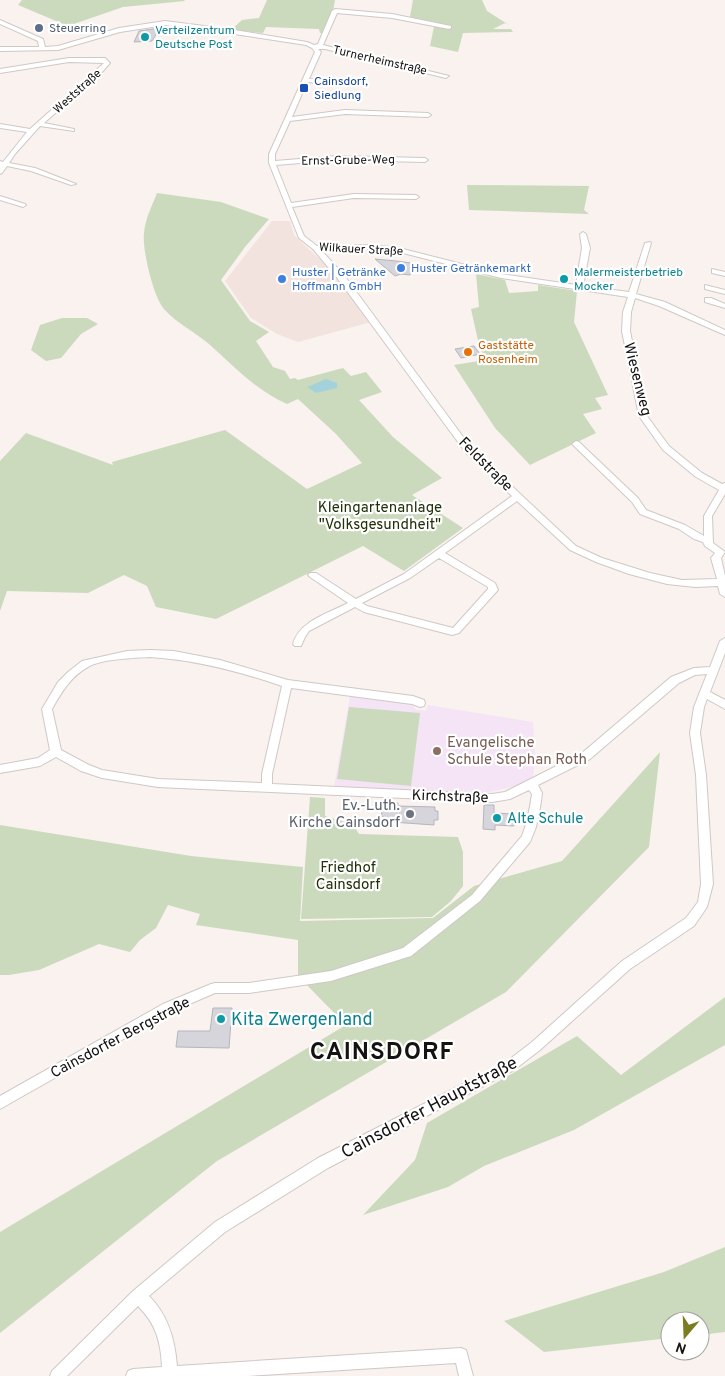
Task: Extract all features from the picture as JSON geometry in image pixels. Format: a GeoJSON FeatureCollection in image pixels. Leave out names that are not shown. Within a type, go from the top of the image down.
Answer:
{"type":"FeatureCollection","features":[{"type":"Feature","properties":{"kind":"street"},"geometry":{"type":"LineString","coordinates":[[314,47],[320,45],[335,11],[381,13],[449,27]]}},
{"type":"Feature","properties":{"kind":"street"},"geometry":{"type":"LineString","coordinates":[[0,22],[41,40],[42,49]]}},
{"type":"Feature","properties":{"kind":"street"},"geometry":{"type":"LineString","coordinates":[[0,49],[71,50],[119,30],[150,24],[182,24],[307,44],[314,47],[318,52],[272,154],[272,163]]}},
{"type":"Feature","properties":{"kind":"street","name":"Turnerheimstraße"},"geometry":{"type":"LineString","coordinates":[[314,47],[326,47],[446,76]]}},
{"type":"Feature","properties":{"kind":"street"},"geometry":{"type":"LineString","coordinates":[[0,71],[69,60],[71,50]]}},
{"type":"Feature","properties":{"kind":"street","name":"Weststraße"},"geometry":{"type":"LineString","coordinates":[[0,172],[3,163],[31,131],[107,63],[106,60],[99,59],[69,60]]}},
{"type":"Feature","properties":{"kind":"street"},"geometry":{"type":"LineString","coordinates":[[305,80],[345,83]]}},
{"type":"Feature","properties":{"kind":"street"},"geometry":{"type":"LineString","coordinates":[[288,119],[345,112],[428,115]]}},
{"type":"Feature","properties":{"kind":"street","name":"Weststraße"},"geometry":{"type":"LineString","coordinates":[[39,124],[72,130]]}},
{"type":"Feature","properties":{"kind":"street"},"geometry":{"type":"LineString","coordinates":[[0,126],[31,131]]}},
{"type":"Feature","properties":{"kind":"street","name":"Ernst-Grube-Weg"},"geometry":{"type":"LineString","coordinates":[[272,163],[337,158],[424,160]]}},
{"type":"Feature","properties":{"kind":"street"},"geometry":{"type":"LineString","coordinates":[[3,163],[33,169],[73,184]]}},
{"type":"Feature","properties":{"kind":"street","name":"Wilkauer Straße"},"geometry":{"type":"LineString","coordinates":[[272,163],[301,237],[315,248],[399,250],[486,273],[632,295],[662,304],[725,333]]}},
{"type":"Feature","properties":{"kind":"street"},"geometry":{"type":"LineString","coordinates":[[290,205],[354,196],[416,197]]}},
{"type":"Feature","properties":{"kind":"street"},"geometry":{"type":"LineString","coordinates":[[0,198],[23,205]]}},
{"type":"Feature","properties":{"kind":"street"},"geometry":{"type":"LineString","coordinates":[[579,288],[586,248],[583,234]]}},
{"type":"Feature","properties":{"kind":"street","name":"Wiesenweg"},"geometry":{"type":"LineString","coordinates":[[648,243],[627,312],[626,331],[644,416],[666,448],[677,458],[700,475],[725,487]]}},
{"type":"Feature","properties":{"kind":"street","name":"Feldstraße"},"geometry":{"type":"LineString","coordinates":[[315,248],[361,302],[469,451],[573,548],[587,556],[661,578],[693,584],[722,582]]}},
{"type":"Feature","properties":{"kind":"street"},"geometry":{"type":"LineString","coordinates":[[715,271],[725,274]]}},
{"type":"Feature","properties":{"kind":"street"},"geometry":{"type":"LineString","coordinates":[[708,287],[725,292]]}},
{"type":"Feature","properties":{"kind":"street"},"geometry":{"type":"LineString","coordinates":[[708,300],[725,306]]}},
{"type":"Feature","properties":{"kind":"street"},"geometry":{"type":"LineString","coordinates":[[576,444],[635,500],[643,512],[682,527],[708,540]]}},
{"type":"Feature","properties":{"kind":"street"},"geometry":{"type":"LineString","coordinates":[[725,487],[708,516],[708,544],[722,551],[716,558],[725,594]]}},
{"type":"Feature","properties":{"kind":"street"},"geometry":{"type":"LineString","coordinates":[[298,644],[300,636],[306,629],[407,576],[518,496]]}},
{"type":"Feature","properties":{"kind":"street"},"geometry":{"type":"LineString","coordinates":[[313,575],[364,609],[456,632],[494,590],[492,585],[438,553]]}},
{"type":"Feature","properties":{"kind":"street","name":"Cainsdorfer Hauptstraße"},"geometry":{"type":"LineString","coordinates":[[57,1376],[138,1296],[220,1227],[323,1163],[510,1066],[536,1046],[626,965],[690,922],[703,904],[707,884],[701,775],[695,733],[699,708],[725,641]]}},
{"type":"Feature","properties":{"kind":"street"},"geometry":{"type":"LineString","coordinates":[[0,769],[40,762],[56,752],[47,709],[61,685],[84,664],[122,655],[193,658],[228,664],[287,684],[413,700],[420,703]]}},
{"type":"Feature","properties":{"kind":"street","name":"Kirchstraße"},"geometry":{"type":"LineString","coordinates":[[56,752],[85,768],[133,780],[178,784],[475,798],[506,796],[586,756],[675,680],[688,673],[703,669],[714,672]]}},
{"type":"Feature","properties":{"kind":"street"},"geometry":{"type":"LineString","coordinates":[[267,787],[267,774],[287,684]]}},
{"type":"Feature","properties":{"kind":"street"},"geometry":{"type":"LineString","coordinates":[[706,694],[725,705]]}},
{"type":"Feature","properties":{"kind":"street","name":"Cainsdorfer Bergstraße"},"geometry":{"type":"LineString","coordinates":[[0,1103],[167,1008],[215,988],[249,988],[331,976],[407,952],[476,898],[526,839],[531,827],[537,793],[531,784]]}},
{"type":"Feature","properties":{"kind":"street"},"geometry":{"type":"LineString","coordinates":[[138,1296],[153,1309],[166,1333],[170,1373]]}},
{"type":"Feature","properties":{"kind":"street"},"geometry":{"type":"LineString","coordinates":[[133,1376],[461,1354],[466,1376]]}},
{"type":"Feature","properties":{"kind":"shaded area","name":"Huster | Getränke Hoffmann GmbH"},"geometry":{"type":"Polygon","coordinates":[[[272,221],[290,221],[294,235],[329,268],[371,322],[298,342],[277,334],[251,318],[225,281],[272,221]]]}},
{"type":"Feature","properties":{"kind":"shaded area","name":"Evangelische Schule Stephan Roth"},"geometry":{"type":"Polygon","coordinates":[[[350,696],[411,702],[415,709],[426,711],[428,705],[533,722],[535,757],[533,777],[520,785],[476,795],[334,787],[350,696]]]}},
{"type":"Feature","properties":{"kind":"green space"},"geometry":{"type":"Polygon","coordinates":[[[22,0],[185,1],[123,7],[68,26],[18,5],[22,0]]]}},
{"type":"Feature","properties":{"kind":"green space"},"geometry":{"type":"Polygon","coordinates":[[[267,0],[335,0],[333,11],[324,33],[320,33],[319,29],[266,27],[263,33],[231,30],[242,20],[259,18],[267,0]]]}},
{"type":"Feature","properties":{"kind":"green space"},"geometry":{"type":"Polygon","coordinates":[[[413,0],[482,0],[487,11],[509,25],[505,23],[493,29],[511,29],[513,32],[463,33],[458,52],[430,46],[435,22],[410,17],[413,0]]]}},
{"type":"Feature","properties":{"kind":"green space"},"geometry":{"type":"Polygon","coordinates":[[[467,185],[589,186],[584,210],[589,214],[469,210],[467,185]]]}},
{"type":"Feature","properties":{"kind":"green space","name":"Kleingartenanlage \"Volksgesundheit\""},"geometry":{"type":"Polygon","coordinates":[[[157,193],[221,202],[269,219],[245,247],[221,280],[250,321],[269,332],[256,341],[273,367],[285,371],[290,379],[295,378],[298,380],[343,368],[351,376],[366,372],[382,392],[359,400],[393,437],[442,478],[412,495],[463,528],[404,571],[363,546],[216,619],[156,607],[147,586],[124,575],[88,593],[7,591],[0,611],[0,461],[26,433],[113,465],[112,462],[225,430],[307,489],[362,463],[336,434],[298,399],[287,404],[264,391],[164,309],[152,283],[144,240],[146,223],[157,193]]]}},
{"type":"Feature","properties":{"kind":"green space"},"geometry":{"type":"Polygon","coordinates":[[[476,274],[505,280],[509,293],[538,291],[538,285],[577,291],[574,322],[608,395],[595,398],[602,409],[583,414],[596,433],[530,465],[495,428],[454,365],[485,360],[479,345],[471,309],[479,307],[476,274]]]}},
{"type":"Feature","properties":{"kind":"green space"},"geometry":{"type":"Polygon","coordinates":[[[62,318],[87,318],[98,324],[81,334],[61,358],[46,361],[31,350],[40,325],[62,318]]]}},
{"type":"Feature","properties":{"kind":"green space"},"geometry":{"type":"Polygon","coordinates":[[[349,707],[420,713],[411,786],[337,779],[349,707]]]}},
{"type":"Feature","properties":{"kind":"green space"},"geometry":{"type":"Polygon","coordinates":[[[660,752],[649,847],[506,992],[217,1161],[0,1333],[0,1232],[346,1025],[298,976],[298,940],[196,925],[200,914],[168,905],[156,928],[140,940],[130,952],[99,944],[39,970],[0,975],[0,825],[191,856],[303,867],[300,921],[433,918],[474,886],[562,861],[660,752]]]}},
{"type":"Feature","properties":{"kind":"green space","name":"Friedhof Cainsdorf"},"geometry":{"type":"Polygon","coordinates":[[[310,797],[325,798],[325,816],[353,824],[359,834],[458,837],[463,852],[463,886],[451,901],[432,917],[301,919],[310,797]]]}},
{"type":"Feature","properties":{"kind":"green space"},"geometry":{"type":"Polygon","coordinates":[[[725,997],[725,1045],[574,1130],[484,1166],[448,1187],[363,1215],[415,1160],[427,1123],[577,1036],[621,1075],[725,997]]]}},
{"type":"Feature","properties":{"kind":"green space"},"geometry":{"type":"Polygon","coordinates":[[[725,1247],[725,1332],[710,1334],[710,1311],[660,1311],[660,1339],[544,1352],[504,1321],[664,1272],[725,1247]]]}},
{"type":"Feature","properties":{"kind":"water"},"geometry":{"type":"Polygon","coordinates":[[[326,379],[337,383],[337,388],[316,393],[307,387],[326,379]]]}},
{"type":"Feature","properties":{"kind":"building","name":"Verteilzentrum Deutsche Post"},"geometry":{"type":"Polygon","coordinates":[[[160,28],[152,41],[134,42],[139,31],[160,28]]]}},
{"type":"Feature","properties":{"kind":"building","name":"Huster Getränkemarkt"},"geometry":{"type":"Polygon","coordinates":[[[375,259],[419,264],[416,272],[411,272],[410,275],[401,274],[395,276],[375,259]]]}},
{"type":"Feature","properties":{"kind":"building","name":"Gaststätte Rosenheim"},"geometry":{"type":"Polygon","coordinates":[[[474,346],[480,354],[461,358],[455,349],[474,346]]]}},
{"type":"Feature","properties":{"kind":"building","name":"Ev.-Luth. Kirche Cainsdorf"},"geometry":{"type":"Polygon","coordinates":[[[390,803],[398,803],[398,806],[435,807],[435,811],[438,811],[438,820],[434,820],[434,825],[392,822],[381,816],[382,811],[390,807],[390,803]]]}},
{"type":"Feature","properties":{"kind":"building","name":"Alte Schule"},"geometry":{"type":"Polygon","coordinates":[[[484,805],[494,805],[494,813],[514,814],[514,826],[495,825],[495,830],[483,829],[484,805]]]}},
{"type":"Feature","properties":{"kind":"building","name":"Kita Zwergenland"},"geometry":{"type":"Polygon","coordinates":[[[213,1008],[232,1008],[229,1048],[176,1047],[178,1031],[210,1031],[213,1008]]]}},
{"type":"Feature","properties":{"kind":"place","name":"Steuerring"},"geometry":{"type":"Point","coordinates":[39,28]}},
{"type":"Feature","properties":{"kind":"place","name":"Verteilzentrum Deutsche Post"},"geometry":{"type":"Point","coordinates":[145,37]}},
{"type":"Feature","properties":{"kind":"place","name":"Cainsdorf, Siedlung"},"geometry":{"type":"Point","coordinates":[304,88]}},
{"type":"Feature","properties":{"kind":"place","name":"Huster Getränkemarkt"},"geometry":{"type":"Point","coordinates":[401,268]}},
{"type":"Feature","properties":{"kind":"place","name":"Huster | Getränke Hoffmann GmbH"},"geometry":{"type":"Point","coordinates":[282,279]}},
{"type":"Feature","properties":{"kind":"place","name":"Malermeisterbetrieb Mocker"},"geometry":{"type":"Point","coordinates":[564,279]}},
{"type":"Feature","properties":{"kind":"place","name":"Gaststätte Rosenheim"},"geometry":{"type":"Point","coordinates":[468,352]}},
{"type":"Feature","properties":{"kind":"place","name":"Evangelische Schule Stephan Roth"},"geometry":{"type":"Point","coordinates":[437,751]}},
{"type":"Feature","properties":{"kind":"place","name":"Ev.-Luth. Kirche Cainsdorf"},"geometry":{"type":"Point","coordinates":[410,814]}},
{"type":"Feature","properties":{"kind":"place","name":"Alte Schule"},"geometry":{"type":"Point","coordinates":[497,818]}},
{"type":"Feature","properties":{"kind":"place","name":"Kita Zwergenland"},"geometry":{"type":"Point","coordinates":[221,1019]}},
{"type":"Feature","properties":{"kind":"district","name":"CAINSDORF"},"geometry":{"type":"Point","coordinates":[382,1051]}}]}
